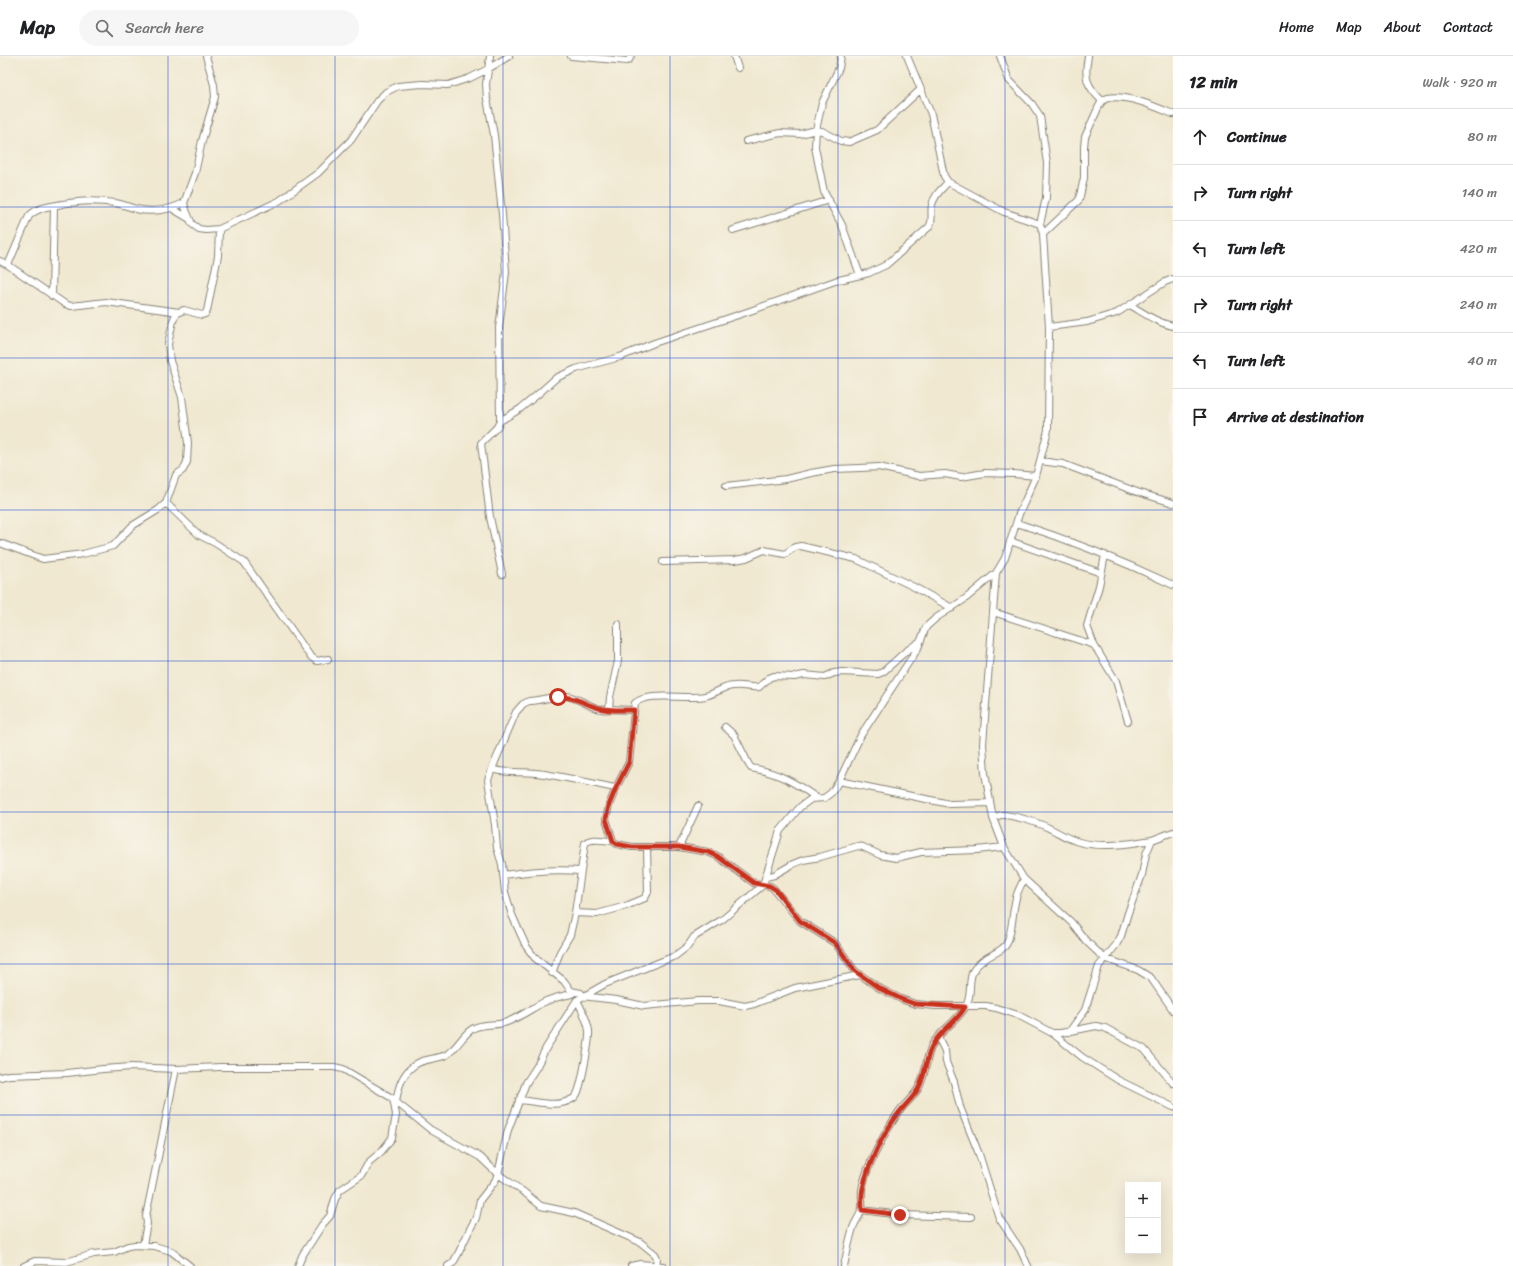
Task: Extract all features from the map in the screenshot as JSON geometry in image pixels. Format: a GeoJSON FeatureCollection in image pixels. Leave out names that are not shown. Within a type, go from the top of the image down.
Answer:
{"type":"FeatureCollection","features":[{"type":"Feature","properties":{"kind":"street"},"geometry":{"type":"LineString","coordinates":[[206,56],[214,85],[215,97],[203,135],[195,173],[184,203],[188,218],[192,224],[199,229],[206,230],[219,229],[280,200],[318,173],[351,140],[377,101],[386,92],[398,86],[422,84],[448,85],[470,78],[488,69],[508,56]]}},
{"type":"Feature","properties":{"kind":"street"},"geometry":{"type":"LineString","coordinates":[[490,56],[487,99],[494,135],[506,272],[499,328],[500,421],[497,427],[481,442],[490,517],[502,574]]}},
{"type":"Feature","properties":{"kind":"street"},"geometry":{"type":"LineString","coordinates":[[570,56],[627,61],[631,56]]}},
{"type":"Feature","properties":{"kind":"street"},"geometry":{"type":"LineString","coordinates":[[734,56],[738,68]]}},
{"type":"Feature","properties":{"kind":"street"},"geometry":{"type":"LineString","coordinates":[[841,56],[839,68],[822,103],[816,130],[815,147],[824,192],[842,225],[860,275]]}},
{"type":"Feature","properties":{"kind":"street"},"geometry":{"type":"LineString","coordinates":[[908,56],[931,114],[944,176],[948,182],[1004,212],[1040,224]]}},
{"type":"Feature","properties":{"kind":"street"},"geometry":{"type":"LineString","coordinates":[[448,1266],[453,1263],[476,1218],[480,1200],[495,1181],[498,1174],[505,1140],[526,1083],[566,1015],[580,998],[604,984],[675,956],[688,946],[694,937],[723,919],[763,885],[780,831],[800,807],[811,799],[828,796],[831,793],[839,781],[861,735],[918,648],[919,642],[926,627],[936,618],[965,599],[996,573],[1005,558],[1019,514],[1036,476],[1048,430],[1049,327],[1043,234],[1040,224],[1046,198],[1047,164],[1040,116],[1032,104],[1009,80],[1000,56]]}},
{"type":"Feature","properties":{"kind":"street"},"geometry":{"type":"LineString","coordinates":[[1088,56],[1085,74],[1090,86],[1102,101]]}},
{"type":"Feature","properties":{"kind":"street"},"geometry":{"type":"LineString","coordinates":[[746,141],[780,133],[800,134],[816,130],[840,141],[849,142],[877,130],[920,89]]}},
{"type":"Feature","properties":{"kind":"street"},"geometry":{"type":"LineString","coordinates":[[1043,234],[1080,200],[1084,178],[1085,137],[1102,101],[1107,98],[1120,97],[1149,104],[1173,114]]}},
{"type":"Feature","properties":{"kind":"street"},"geometry":{"type":"LineString","coordinates":[[500,421],[520,409],[556,378],[576,368],[620,357],[654,343],[750,312],[835,281],[869,273],[886,265],[932,223],[931,207],[934,197],[948,182]]}},
{"type":"Feature","properties":{"kind":"street"},"geometry":{"type":"LineString","coordinates":[[733,230],[829,200]]}},
{"type":"Feature","properties":{"kind":"street"},"geometry":{"type":"LineString","coordinates":[[8,265],[29,216],[34,211],[77,201],[116,203],[143,210],[172,209],[184,203]]}},
{"type":"Feature","properties":{"kind":"street"},"geometry":{"type":"LineString","coordinates":[[52,296],[54,206]]}},
{"type":"Feature","properties":{"kind":"street"},"geometry":{"type":"LineString","coordinates":[[172,209],[188,218]]}},
{"type":"Feature","properties":{"kind":"street"},"geometry":{"type":"LineString","coordinates":[[0,261],[52,296],[71,306],[106,302],[179,312],[184,310],[202,315],[207,312],[218,256],[219,229]]}},
{"type":"Feature","properties":{"kind":"street"},"geometry":{"type":"LineString","coordinates":[[1049,327],[1088,322],[1117,313],[1165,282],[1173,279]]}},
{"type":"Feature","properties":{"kind":"street"},"geometry":{"type":"LineString","coordinates":[[1130,305],[1153,319],[1173,326]]}},
{"type":"Feature","properties":{"kind":"street"},"geometry":{"type":"LineString","coordinates":[[0,542],[43,559],[83,554],[113,546],[132,526],[158,510],[166,503],[176,475],[183,470],[187,462],[188,443],[182,397],[170,360],[168,344],[173,321],[179,312]]}},
{"type":"Feature","properties":{"kind":"street"},"geometry":{"type":"LineString","coordinates":[[1040,461],[1063,464],[1173,504]]}},
{"type":"Feature","properties":{"kind":"street"},"geometry":{"type":"LineString","coordinates":[[726,486],[786,479],[811,472],[860,468],[879,468],[919,476],[945,474],[961,476],[992,473],[1036,476]]}},
{"type":"Feature","properties":{"kind":"street"},"geometry":{"type":"LineString","coordinates":[[166,503],[199,535],[215,543],[244,562],[310,656],[317,660],[328,659]]}},
{"type":"Feature","properties":{"kind":"street"},"geometry":{"type":"LineString","coordinates":[[1017,523],[1056,535],[1105,554],[1173,585]]}},
{"type":"Feature","properties":{"kind":"street"},"geometry":{"type":"LineString","coordinates":[[1010,541],[1101,573]]}},
{"type":"Feature","properties":{"kind":"street"},"geometry":{"type":"LineString","coordinates":[[663,562],[735,560],[746,558],[764,550],[785,554],[795,547],[810,547],[856,559],[914,587],[952,608]]}},
{"type":"Feature","properties":{"kind":"street"},"geometry":{"type":"LineString","coordinates":[[1105,554],[1088,626],[1094,645],[1116,680],[1128,721]]}},
{"type":"Feature","properties":{"kind":"street"},"geometry":{"type":"LineString","coordinates":[[996,573],[983,744],[989,804],[1004,847],[1024,879],[1072,923],[1086,941],[1104,958],[1138,970],[1151,978],[1173,1010]]}},
{"type":"Feature","properties":{"kind":"street"},"geometry":{"type":"LineString","coordinates":[[993,612],[1094,645]]}},
{"type":"Feature","properties":{"kind":"street"},"geometry":{"type":"LineString","coordinates":[[609,709],[610,697],[618,661],[618,624]]}},
{"type":"Feature","properties":{"kind":"street"},"geometry":{"type":"LineString","coordinates":[[613,841],[606,819],[609,805],[629,762],[635,703],[639,700],[649,697],[707,696],[734,686],[759,687],[769,678],[774,676],[794,677],[804,675],[825,677],[834,672],[878,674],[883,672],[905,652],[919,642]]}},
{"type":"Feature","properties":{"kind":"street"},"geometry":{"type":"LineString","coordinates":[[566,1015],[572,993],[564,981],[535,958],[526,946],[512,915],[505,892],[497,848],[488,780],[516,712],[524,704],[566,696],[598,708],[634,710]]}},
{"type":"Feature","properties":{"kind":"street"},"geometry":{"type":"LineString","coordinates":[[725,727],[734,735],[751,768],[779,775],[799,785],[817,798]]}},
{"type":"Feature","properties":{"kind":"street"},"geometry":{"type":"LineString","coordinates":[[492,769],[498,772],[540,773],[616,788]]}},
{"type":"Feature","properties":{"kind":"street"},"geometry":{"type":"LineString","coordinates":[[839,781],[950,804],[989,804]]}},
{"type":"Feature","properties":{"kind":"street"},"geometry":{"type":"LineString","coordinates":[[679,847],[692,822],[698,806]]}},
{"type":"Feature","properties":{"kind":"street"},"geometry":{"type":"LineString","coordinates":[[993,818],[1002,815],[1040,824],[1064,837],[1079,842],[1099,845],[1152,840],[1173,832]]}},
{"type":"Feature","properties":{"kind":"street"},"geometry":{"type":"LineString","coordinates":[[552,973],[560,952],[570,936],[575,913],[585,843],[588,840],[594,839],[613,841],[617,844],[632,847],[679,847],[708,852],[717,856],[754,883],[770,886],[776,890],[800,921],[835,943],[852,967],[860,975],[879,988],[915,1004],[965,1007],[986,1006],[1006,1010],[1052,1033],[1082,1057],[1118,1080],[1173,1107]]}},
{"type":"Feature","properties":{"kind":"street"},"geometry":{"type":"LineString","coordinates":[[1069,1032],[1085,1010],[1099,966],[1116,945],[1121,936],[1142,875],[1146,854],[1152,840]]}},
{"type":"Feature","properties":{"kind":"street"},"geometry":{"type":"LineString","coordinates":[[766,877],[774,875],[803,860],[820,857],[858,846],[880,855],[896,858],[922,852],[977,850],[1004,847]]}},
{"type":"Feature","properties":{"kind":"street"},"geometry":{"type":"LineString","coordinates":[[575,913],[597,914],[626,906],[645,898],[648,892],[647,847]]}},
{"type":"Feature","properties":{"kind":"street"},"geometry":{"type":"LineString","coordinates":[[503,875],[538,870],[580,870]]}},
{"type":"Feature","properties":{"kind":"street"},"geometry":{"type":"LineString","coordinates":[[844,1266],[853,1227],[862,1210],[864,1185],[877,1149],[892,1121],[915,1095],[921,1084],[929,1054],[938,1038],[944,1030],[954,1023],[961,1015],[970,991],[972,973],[975,968],[981,961],[993,953],[1002,950],[1007,943],[1016,898],[1024,879]]}},
{"type":"Feature","properties":{"kind":"street"},"geometry":{"type":"LineString","coordinates":[[580,998],[616,1000],[644,1006],[719,1002],[745,1006],[754,1004],[794,988],[860,975]]}},
{"type":"Feature","properties":{"kind":"street"},"geometry":{"type":"LineString","coordinates":[[298,1266],[302,1256],[322,1225],[330,1216],[335,1199],[340,1190],[361,1176],[369,1162],[392,1138],[396,1116],[395,1102],[398,1089],[406,1073],[411,1067],[422,1061],[442,1057],[449,1053],[458,1046],[472,1029],[478,1026],[506,1022],[542,1003],[558,997],[572,993],[581,994],[580,998],[590,1033],[578,1093],[570,1100],[565,1102],[548,1103],[519,1100]]}},
{"type":"Feature","properties":{"kind":"street"},"geometry":{"type":"LineString","coordinates":[[1052,1033],[1069,1032],[1096,1026],[1105,1028],[1121,1035],[1144,1049],[1173,1083]]}},
{"type":"Feature","properties":{"kind":"street"},"geometry":{"type":"LineString","coordinates":[[938,1038],[946,1051],[946,1062],[954,1082],[960,1107],[979,1154],[997,1213],[1026,1259],[1028,1266]]}},
{"type":"Feature","properties":{"kind":"street"},"geometry":{"type":"LineString","coordinates":[[0,1077],[132,1067],[176,1069],[220,1067],[334,1067],[343,1069],[392,1098],[431,1130],[480,1157],[498,1174],[541,1206],[574,1213],[640,1242],[658,1258],[656,1265]]}},
{"type":"Feature","properties":{"kind":"street"},"geometry":{"type":"LineString","coordinates":[[143,1245],[147,1223],[146,1216],[176,1069]]}},
{"type":"Feature","properties":{"kind":"street"},"geometry":{"type":"LineString","coordinates":[[862,1210],[900,1215],[971,1217]]}},
{"type":"Feature","properties":{"kind":"street"},"geometry":{"type":"LineString","coordinates":[[24,1266],[35,1261],[66,1262],[94,1254],[114,1252],[128,1246],[143,1245],[171,1251],[190,1266]]}},
{"type":"Feature","properties":{"kind":"street"},"geometry":{"type":"LineString","coordinates":[[631,1266],[640,1264],[663,1266]]}},
{"type":"Feature","properties":{"kind":"route"},"geometry":{"type":"LineString","coordinates":[[558,697],[566,696],[606,710],[634,710],[629,762],[609,805],[606,819],[613,841],[617,844],[632,847],[679,847],[708,852],[717,856],[754,883],[770,886],[776,890],[800,921],[835,943],[855,971],[879,988],[915,1004],[965,1007],[961,1015],[954,1023],[944,1030],[932,1045],[921,1084],[915,1095],[892,1121],[877,1149],[865,1179],[862,1190],[862,1210],[900,1215]]}}]}
